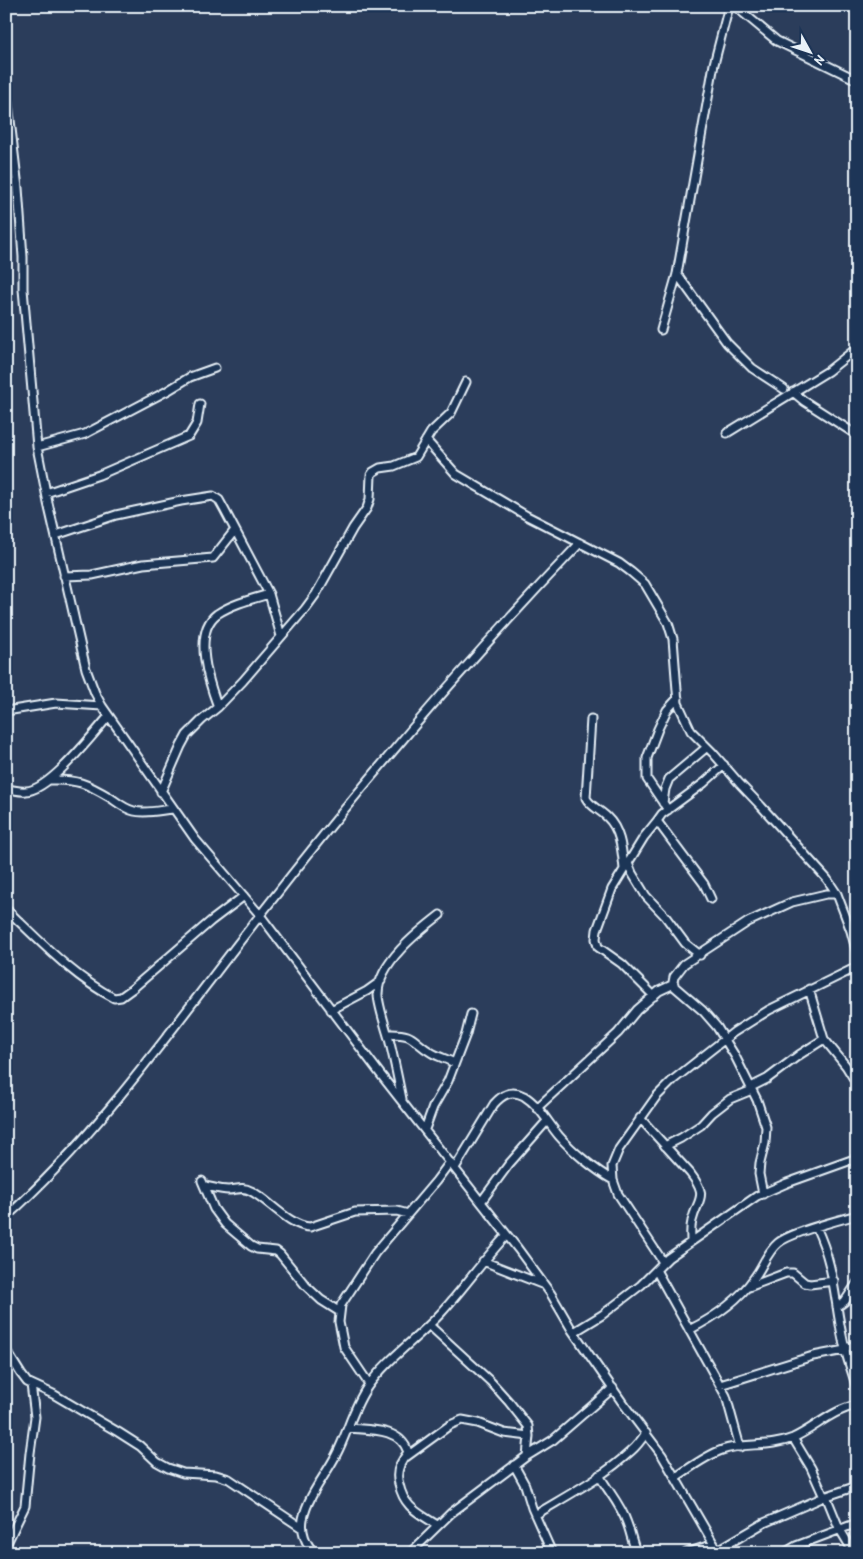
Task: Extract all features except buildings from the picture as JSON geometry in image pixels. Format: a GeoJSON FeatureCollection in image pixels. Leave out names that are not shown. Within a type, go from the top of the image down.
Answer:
{"type":"FeatureCollection","features":[{"type":"Feature","properties":{"kind":"street"},"geometry":{"type":"LineString","coordinates":[[661,330],[678,274],[714,64],[729,6]]}},
{"type":"Feature","properties":{"kind":"street"},"geometry":{"type":"LineString","coordinates":[[735,6],[777,41],[857,80]]}},
{"type":"Feature","properties":{"kind":"street"},"geometry":{"type":"LineString","coordinates":[[6,86],[18,188],[23,257],[23,289],[38,447],[64,576],[86,669],[95,693],[102,706],[195,839],[260,915],[331,1010],[544,1285],[574,1332],[662,1455],[717,1549]]}},
{"type":"Feature","properties":{"kind":"street"},"geometry":{"type":"LineString","coordinates":[[678,274],[727,343],[752,368],[784,388]]}},
{"type":"Feature","properties":{"kind":"street"},"geometry":{"type":"LineString","coordinates":[[727,433],[828,371],[857,348]]}},
{"type":"Feature","properties":{"kind":"street"},"geometry":{"type":"LineString","coordinates":[[38,447],[85,434],[190,377],[215,368]]}},
{"type":"Feature","properties":{"kind":"street"},"geometry":{"type":"LineString","coordinates":[[161,792],[187,735],[218,707],[305,609],[316,594],[353,528],[367,508],[373,472],[416,457],[431,432],[452,413],[466,382]]}},
{"type":"Feature","properties":{"kind":"street"},"geometry":{"type":"LineString","coordinates":[[793,392],[804,402],[857,435]]}},
{"type":"Feature","properties":{"kind":"street"},"geometry":{"type":"LineString","coordinates":[[46,493],[99,475],[188,436],[197,423],[200,404]]}},
{"type":"Feature","properties":{"kind":"street"},"geometry":{"type":"LineString","coordinates":[[426,440],[456,474],[513,508],[619,563],[645,584],[668,623],[673,639],[678,703],[691,731],[826,879],[837,894],[857,953]]}},
{"type":"Feature","properties":{"kind":"street"},"geometry":{"type":"LineString","coordinates":[[56,535],[116,516],[213,496],[219,500],[269,594],[281,636]]}},
{"type":"Feature","properties":{"kind":"street"},"geometry":{"type":"LineString","coordinates":[[64,576],[92,575],[142,564],[213,558],[235,530]]}},
{"type":"Feature","properties":{"kind":"street"},"geometry":{"type":"LineString","coordinates":[[6,1217],[81,1143],[348,803],[519,608],[580,543]]}},
{"type":"Feature","properties":{"kind":"street"},"geometry":{"type":"LineString","coordinates":[[218,707],[207,673],[205,660],[206,630],[210,622],[218,614],[228,608],[269,594]]}},
{"type":"Feature","properties":{"kind":"street"},"geometry":{"type":"LineString","coordinates":[[668,810],[647,779],[647,758],[667,710],[678,698]]}},
{"type":"Feature","properties":{"kind":"street"},"geometry":{"type":"LineString","coordinates":[[6,710],[56,703],[102,706]]}},
{"type":"Feature","properties":{"kind":"street"},"geometry":{"type":"LineString","coordinates":[[6,789],[26,791],[37,788],[64,766],[109,716]]}},
{"type":"Feature","properties":{"kind":"street"},"geometry":{"type":"LineString","coordinates":[[591,719],[586,798],[590,805],[609,819],[618,833],[626,866],[646,896],[665,916],[685,943],[700,955]]}},
{"type":"Feature","properties":{"kind":"street"},"geometry":{"type":"LineString","coordinates":[[663,803],[669,779],[707,747]]}},
{"type":"Feature","properties":{"kind":"street"},"geometry":{"type":"LineString","coordinates":[[654,996],[622,964],[598,946],[596,939],[597,930],[612,889],[657,821],[724,765]]}},
{"type":"Feature","properties":{"kind":"street"},"geometry":{"type":"LineString","coordinates":[[48,780],[78,781],[93,787],[127,809],[137,812],[173,809]]}},
{"type":"Feature","properties":{"kind":"street"},"geometry":{"type":"LineString","coordinates":[[657,821],[704,884],[711,899]]}},
{"type":"Feature","properties":{"kind":"street"},"geometry":{"type":"LineString","coordinates":[[763,1194],[759,1174],[765,1143],[766,1127],[764,1117],[752,1088],[725,1039],[703,1011],[674,984],[674,977],[684,964],[748,922],[792,902],[826,894],[837,894]]}},
{"type":"Feature","properties":{"kind":"street"},"geometry":{"type":"LineString","coordinates":[[6,909],[56,957],[88,982],[114,998],[132,989],[211,921],[244,896]]}},
{"type":"Feature","properties":{"kind":"street"},"geometry":{"type":"LineString","coordinates":[[402,1102],[378,994],[387,968],[398,952],[416,933],[440,915]]}},
{"type":"Feature","properties":{"kind":"street"},"geometry":{"type":"LineString","coordinates":[[663,1262],[618,1194],[613,1180],[612,1166],[620,1149],[640,1118],[656,1097],[673,1080],[725,1039],[769,1010],[857,967]]}},
{"type":"Feature","properties":{"kind":"street"},"geometry":{"type":"LineString","coordinates":[[331,1010],[367,991],[381,981]]}},
{"type":"Feature","properties":{"kind":"street"},"geometry":{"type":"LineString","coordinates":[[537,1108],[618,1032],[637,1010],[654,996],[674,984]]}},
{"type":"Feature","properties":{"kind":"street"},"geometry":{"type":"LineString","coordinates":[[809,989],[824,1039],[846,1066],[857,1084]]}},
{"type":"Feature","properties":{"kind":"street"},"geometry":{"type":"LineString","coordinates":[[425,1129],[433,1107],[448,1081],[466,1034],[471,1014]]}},
{"type":"Feature","properties":{"kind":"street"},"geometry":{"type":"LineString","coordinates":[[388,1034],[408,1035],[431,1052],[454,1063]]}},
{"type":"Feature","properties":{"kind":"street"},"geometry":{"type":"LineString","coordinates":[[665,1146],[701,1125],[712,1113],[730,1099],[767,1080],[799,1055],[824,1039]]}},
{"type":"Feature","properties":{"kind":"street"},"geometry":{"type":"LineString","coordinates":[[369,1384],[344,1347],[340,1333],[341,1305],[375,1252],[452,1164],[502,1096],[509,1093],[523,1096],[537,1108],[561,1138],[589,1164],[613,1180]]}},
{"type":"Feature","properties":{"kind":"street"},"geometry":{"type":"LineString","coordinates":[[640,1118],[697,1183],[700,1190],[701,1197],[692,1219],[691,1241]]}},
{"type":"Feature","properties":{"kind":"street"},"geometry":{"type":"LineString","coordinates":[[481,1202],[509,1164],[547,1121]]}},
{"type":"Feature","properties":{"kind":"street"},"geometry":{"type":"LineString","coordinates":[[574,1332],[628,1296],[663,1262],[732,1212],[787,1183],[857,1158]]}},
{"type":"Feature","properties":{"kind":"street"},"geometry":{"type":"LineString","coordinates":[[340,1312],[320,1300],[280,1254],[276,1251],[257,1249],[251,1246],[225,1224],[214,1209],[203,1184],[230,1190],[238,1188],[250,1190],[296,1224],[304,1227],[310,1227],[355,1212],[397,1211],[408,1214]]}},
{"type":"Feature","properties":{"kind":"street"},"geometry":{"type":"LineString","coordinates":[[689,1330],[729,1304],[753,1280],[778,1243],[816,1227],[857,1215]]}},
{"type":"Feature","properties":{"kind":"street"},"geometry":{"type":"LineString","coordinates":[[816,1227],[824,1245],[834,1281],[845,1349],[857,1389]]}},
{"type":"Feature","properties":{"kind":"street"},"geometry":{"type":"LineString","coordinates":[[315,1553],[308,1544],[302,1528],[304,1517],[309,1503],[337,1454],[356,1406],[369,1384],[441,1314],[483,1261],[507,1235]]}},
{"type":"Feature","properties":{"kind":"street"},"geometry":{"type":"LineString","coordinates":[[483,1261],[544,1285]]}},
{"type":"Feature","properties":{"kind":"street"},"geometry":{"type":"LineString","coordinates":[[656,1270],[726,1396],[740,1447]]}},
{"type":"Feature","properties":{"kind":"street"},"geometry":{"type":"LineString","coordinates":[[745,1288],[786,1273],[793,1273],[805,1283],[810,1284],[834,1281]]}},
{"type":"Feature","properties":{"kind":"street"},"geometry":{"type":"LineString","coordinates":[[837,1306],[845,1301],[857,1283]]}},
{"type":"Feature","properties":{"kind":"street"},"geometry":{"type":"LineString","coordinates":[[429,1325],[475,1366],[509,1402],[528,1426],[527,1456]]}},
{"type":"Feature","properties":{"kind":"street"},"geometry":{"type":"LineString","coordinates":[[720,1385],[857,1345]]}},
{"type":"Feature","properties":{"kind":"street"},"geometry":{"type":"LineString","coordinates":[[6,1350],[27,1382],[53,1394],[118,1432],[140,1446],[157,1462],[184,1473],[216,1475],[229,1479],[302,1528]]}},
{"type":"Feature","properties":{"kind":"street"},"geometry":{"type":"LineString","coordinates":[[6,1545],[25,1506],[35,1417],[32,1384]]}},
{"type":"Feature","properties":{"kind":"street"},"geometry":{"type":"LineString","coordinates":[[410,1553],[451,1513],[514,1465],[553,1440],[583,1416],[613,1388]]}},
{"type":"Feature","properties":{"kind":"street"},"geometry":{"type":"LineString","coordinates":[[676,1477],[722,1450],[779,1443],[805,1432],[828,1416],[857,1404]]}},
{"type":"Feature","properties":{"kind":"street"},"geometry":{"type":"LineString","coordinates":[[405,1457],[450,1425],[462,1420],[478,1423],[504,1433],[529,1436]]}},
{"type":"Feature","properties":{"kind":"street"},"geometry":{"type":"LineString","coordinates":[[348,1428],[380,1431],[394,1435],[406,1446],[408,1452],[397,1476],[400,1493],[404,1501],[411,1508],[438,1525]]}},
{"type":"Feature","properties":{"kind":"street"},"geometry":{"type":"LineString","coordinates":[[536,1515],[599,1475],[633,1450],[646,1433]]}},
{"type":"Feature","properties":{"kind":"street"},"geometry":{"type":"LineString","coordinates":[[793,1438],[811,1468],[839,1528],[854,1553]]}},
{"type":"Feature","properties":{"kind":"street"},"geometry":{"type":"LineString","coordinates":[[514,1465],[525,1485],[552,1553]]}},
{"type":"Feature","properties":{"kind":"street"},"geometry":{"type":"LineString","coordinates":[[599,1475],[628,1523],[632,1543],[637,1553]]}},
{"type":"Feature","properties":{"kind":"street"},"geometry":{"type":"LineString","coordinates":[[686,1553],[717,1549],[764,1523],[825,1497],[857,1486]]}},
{"type":"Feature","properties":{"kind":"street"},"geometry":{"type":"LineString","coordinates":[[784,1553],[796,1546],[857,1522]]}}]}
